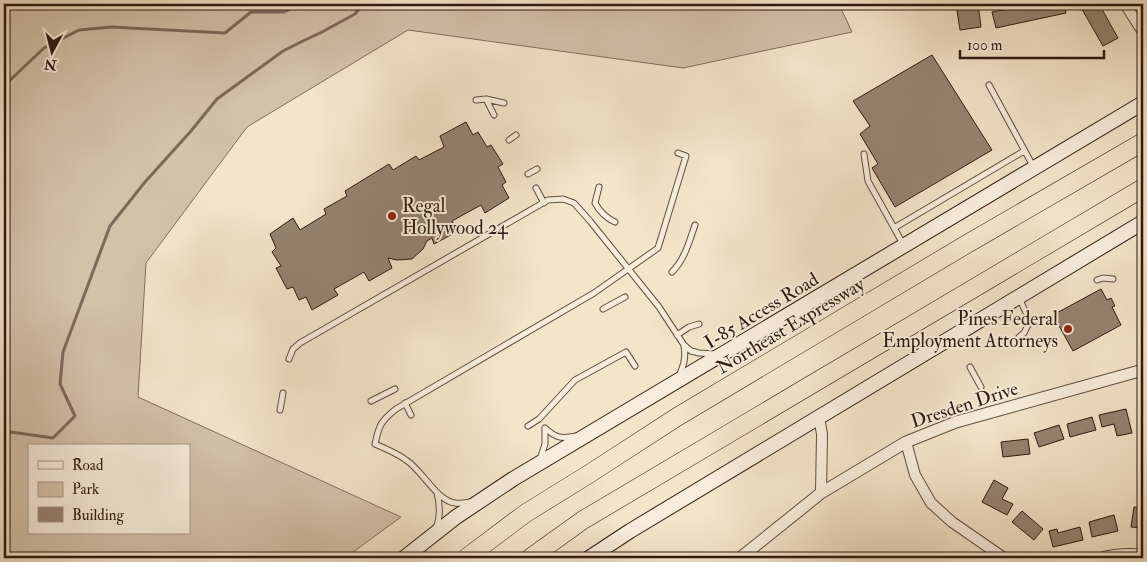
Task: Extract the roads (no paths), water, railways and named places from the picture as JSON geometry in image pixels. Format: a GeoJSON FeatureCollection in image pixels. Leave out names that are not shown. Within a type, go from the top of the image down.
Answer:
{"type":"FeatureCollection","features":[{"type":"Feature","properties":{"kind":"highway","name":"Northeast Expressway"},"geometry":{"type":"LineString","coordinates":[[466,558],[526,513],[677,417],[958,249],[1143,142]]}},
{"type":"Feature","properties":{"kind":"highway"},"geometry":{"type":"LineString","coordinates":[[530,558],[592,515],[1143,188]]}},
{"type":"Feature","properties":{"kind":"main road","name":"I-85 Access Road"},"geometry":{"type":"LineString","coordinates":[[404,558],[456,517],[538,464],[1143,103]]}},
{"type":"Feature","properties":{"kind":"main road"},"geometry":{"type":"LineString","coordinates":[[589,558],[630,531],[1143,222]]}},
{"type":"Feature","properties":{"kind":"street"},"geometry":{"type":"LineString","coordinates":[[1125,4],[1143,32]]}},
{"type":"Feature","properties":{"kind":"street","name":"Dresden Drive"},"geometry":{"type":"LineString","coordinates":[[740,558],[822,493],[906,442],[956,422],[1143,370]]}},
{"type":"Feature","properties":{"kind":"street"},"geometry":{"type":"LineString","coordinates":[[819,417],[822,434],[822,493]]}},
{"type":"Feature","properties":{"kind":"street"},"geometry":{"type":"LineString","coordinates":[[906,442],[915,475],[931,503],[952,522],[1004,558]]}},
{"type":"Feature","properties":{"kind":"street"},"geometry":{"type":"LineString","coordinates":[[1100,558],[1114,554],[1133,553],[1143,555]]}},
{"type":"Feature","properties":{"kind":"lane"},"geometry":{"type":"LineString","coordinates":[[989,85],[1034,168]]}},
{"type":"Feature","properties":{"kind":"lane"},"geometry":{"type":"LineString","coordinates":[[476,100],[486,99],[504,103]]}},
{"type":"Feature","properties":{"kind":"lane"},"geometry":{"type":"LineString","coordinates":[[486,99],[494,115]]}},
{"type":"Feature","properties":{"kind":"lane"},"geometry":{"type":"LineString","coordinates":[[509,140],[516,135]]}},
{"type":"Feature","properties":{"kind":"lane"},"geometry":{"type":"LineString","coordinates":[[894,228],[1024,150]]}},
{"type":"Feature","properties":{"kind":"lane"},"geometry":{"type":"LineString","coordinates":[[485,498],[454,504],[447,501],[408,460],[375,444],[378,430],[384,419],[396,408],[594,293],[658,248],[686,156],[678,154]]}},
{"type":"Feature","properties":{"kind":"lane"},"geometry":{"type":"LineString","coordinates":[[864,154],[868,181],[904,246]]}},
{"type":"Feature","properties":{"kind":"lane"},"geometry":{"type":"LineString","coordinates":[[528,174],[537,169]]}},
{"type":"Feature","properties":{"kind":"lane"},"geometry":{"type":"LineString","coordinates":[[599,187],[595,203],[608,219],[615,222]]}},
{"type":"Feature","properties":{"kind":"lane"},"geometry":{"type":"LineString","coordinates":[[536,188],[544,202]]}},
{"type":"Feature","properties":{"kind":"lane"},"geometry":{"type":"LineString","coordinates":[[289,359],[293,349],[300,343],[544,202],[563,199],[574,203],[590,222],[658,307],[684,345],[691,351],[698,353],[713,354],[726,352]]}},
{"type":"Feature","properties":{"kind":"lane"},"geometry":{"type":"LineString","coordinates":[[672,272],[680,264],[687,250],[694,225]]}},
{"type":"Feature","properties":{"kind":"lane"},"geometry":{"type":"LineString","coordinates":[[1098,280],[1113,278]]}},
{"type":"Feature","properties":{"kind":"lane"},"geometry":{"type":"LineString","coordinates":[[603,309],[625,297]]}},
{"type":"Feature","properties":{"kind":"lane"},"geometry":{"type":"LineString","coordinates":[[1019,298],[1030,321],[1038,324]]}},
{"type":"Feature","properties":{"kind":"lane"},"geometry":{"type":"LineString","coordinates":[[1018,337],[1024,332],[1030,321]]}},
{"type":"Feature","properties":{"kind":"lane"},"geometry":{"type":"LineString","coordinates":[[677,335],[699,324]]}},
{"type":"Feature","properties":{"kind":"lane"},"geometry":{"type":"LineString","coordinates":[[674,383],[684,366],[684,345]]}},
{"type":"Feature","properties":{"kind":"lane"},"geometry":{"type":"LineString","coordinates":[[528,426],[539,419],[575,380],[626,352],[635,366]]}},
{"type":"Feature","properties":{"kind":"lane"},"geometry":{"type":"LineString","coordinates":[[970,367],[981,387]]}},
{"type":"Feature","properties":{"kind":"lane"},"geometry":{"type":"LineString","coordinates":[[371,402],[395,389]]}},
{"type":"Feature","properties":{"kind":"lane"},"geometry":{"type":"LineString","coordinates":[[280,410],[283,392]]}},
{"type":"Feature","properties":{"kind":"lane"},"geometry":{"type":"LineString","coordinates":[[405,403],[411,415]]}},
{"type":"Feature","properties":{"kind":"lane"},"geometry":{"type":"LineString","coordinates":[[538,464],[546,444],[545,428],[553,435],[566,438],[591,432]]}},
{"type":"Feature","properties":{"kind":"lane"},"geometry":{"type":"LineString","coordinates":[[432,536],[440,518],[440,504],[437,492]]}},
{"type":"Feature","properties":{"kind":"waterway"},"geometry":{"type":"LineString","coordinates":[[4,83],[7,83],[44,48],[79,30],[111,27],[225,33],[251,12],[284,12],[302,4]]}},
{"type":"Feature","properties":{"kind":"waterway"},"geometry":{"type":"LineString","coordinates":[[4,431],[53,438],[75,416],[60,384],[63,352],[110,226],[145,182],[217,99],[283,51],[355,14],[363,4]]}},
{"type":"Feature","properties":{"kind":"place","name":"Regal Hollywood 24"},"geometry":{"type":"Point","coordinates":[392,216]}},
{"type":"Feature","properties":{"kind":"place","name":"Pines Federal Employment Attorneys"},"geometry":{"type":"Point","coordinates":[1068,329]}}]}
